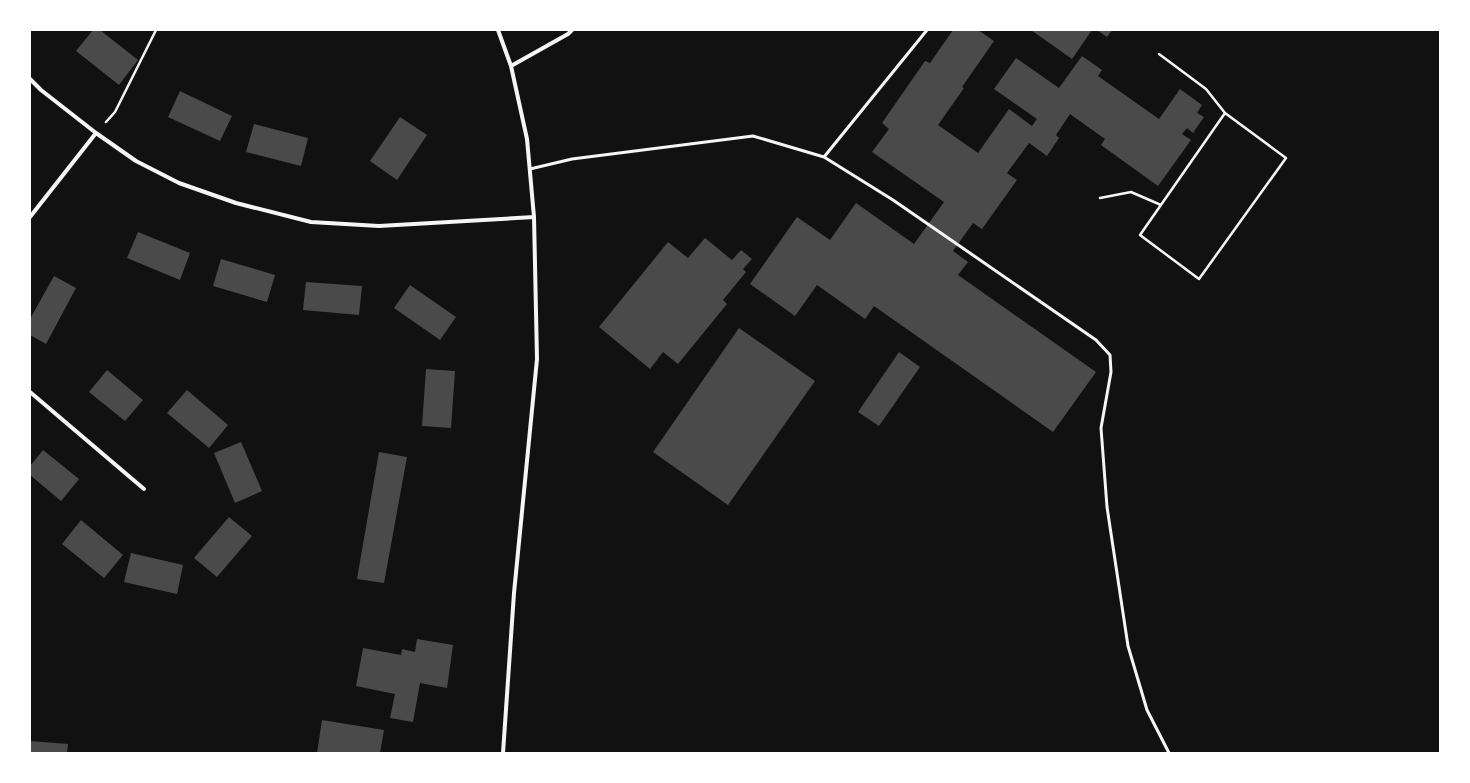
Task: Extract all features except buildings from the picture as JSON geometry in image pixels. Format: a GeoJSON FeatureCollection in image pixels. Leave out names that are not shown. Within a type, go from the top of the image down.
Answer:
{"type":"FeatureCollection","features":[{"type":"Feature","properties":{"kind":"street"},"geometry":{"type":"LineString","coordinates":[[498,30],[511,66],[527,139],[534,217],[537,359],[514,593],[503,753]]}},
{"type":"Feature","properties":{"kind":"street"},"geometry":{"type":"LineString","coordinates":[[511,66],[568,34],[572,30]]}},
{"type":"Feature","properties":{"kind":"street"},"geometry":{"type":"LineString","coordinates":[[30,79],[41,90],[96,133],[136,161],[179,183],[236,203],[311,222],[379,226],[534,217]]}},
{"type":"Feature","properties":{"kind":"street"},"geometry":{"type":"LineString","coordinates":[[30,217],[96,133]]}},
{"type":"Feature","properties":{"kind":"street"},"geometry":{"type":"LineString","coordinates":[[30,392],[144,489]]}},
{"type":"Feature","properties":{"kind":"lane"},"geometry":{"type":"LineString","coordinates":[[824,157],[927,30]]}},
{"type":"Feature","properties":{"kind":"lane"},"geometry":{"type":"LineString","coordinates":[[530,169],[572,159],[753,136],[824,157],[900,204],[1096,340],[1110,355],[1111,372],[1100,428],[1107,507],[1128,646],[1147,710],[1169,753]]}},
{"type":"Feature","properties":{"kind":"path"},"geometry":{"type":"LineString","coordinates":[[96,133],[115,112],[156,30]]}},
{"type":"Feature","properties":{"kind":"path"},"geometry":{"type":"LineString","coordinates":[[1159,54],[1206,89],[1225,113],[1286,158],[1199,279],[1140,235],[1225,113]]}},
{"type":"Feature","properties":{"kind":"path"},"geometry":{"type":"LineString","coordinates":[[1100,198],[1131,192],[1161,205]]}}]}
